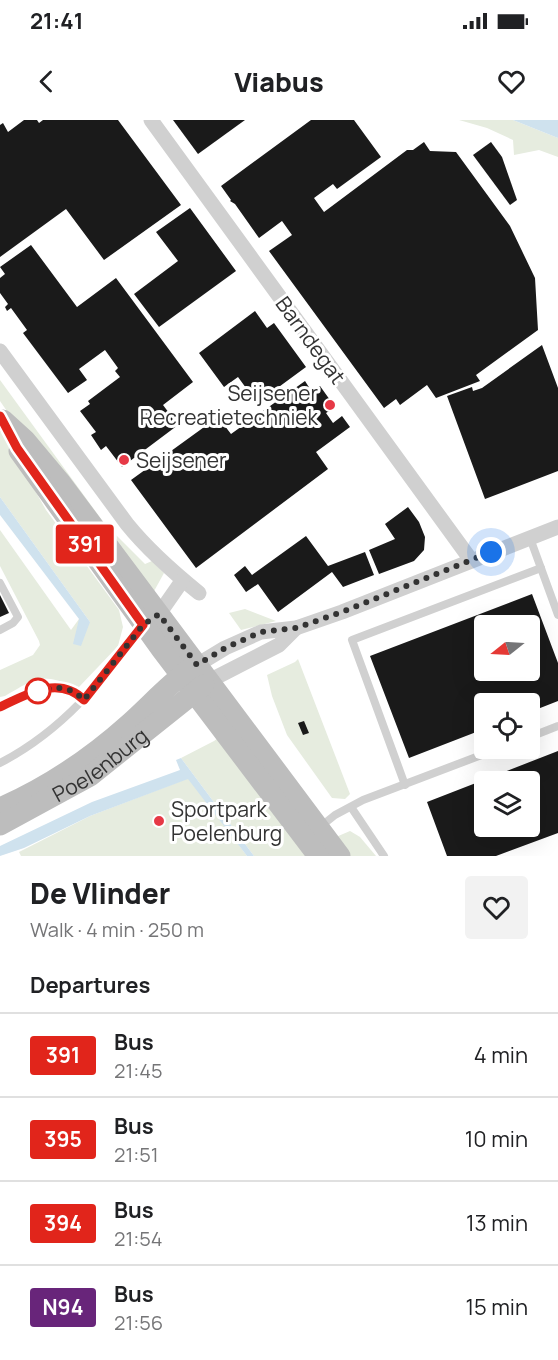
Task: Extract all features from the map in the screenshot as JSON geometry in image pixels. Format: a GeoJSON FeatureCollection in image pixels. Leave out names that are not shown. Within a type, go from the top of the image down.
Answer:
{"type":"FeatureCollection","features":[{"type":"Feature","properties":{"kind":"street","name":"Barndegat"},"geometry":{"type":"LineString","coordinates":[[151,120],[471,560]]}},
{"type":"Feature","properties":{"kind":"street"},"geometry":{"type":"LineString","coordinates":[[0,351],[127,524],[182,581],[199,593]]}},
{"type":"Feature","properties":{"kind":"street"},"geometry":{"type":"LineString","coordinates":[[2,418],[25,440],[61,483],[151,619],[311,833],[340,856]]}},
{"type":"Feature","properties":{"kind":"street"},"geometry":{"type":"LineString","coordinates":[[195,679],[225,648],[261,632],[296,628],[342,612],[558,527]]}},
{"type":"Feature","properties":{"kind":"street"},"geometry":{"type":"LineString","coordinates":[[151,619],[182,581]]}},
{"type":"Feature","properties":{"kind":"street"},"geometry":{"type":"LineString","coordinates":[[195,679],[279,645],[296,628]]}},
{"type":"Feature","properties":{"kind":"street","name":"Poelenburg"},"geometry":{"type":"LineString","coordinates":[[0,808],[26,796],[81,762],[122,729],[174,679],[195,679]]}},
{"type":"Feature","properties":{"kind":"street","name":"Poelenburg"},"geometry":{"type":"LineString","coordinates":[[0,825],[90,776],[195,679]]}},
{"type":"Feature","properties":{"kind":"street"},"geometry":{"type":"LineString","coordinates":[[311,833],[318,856]]}},
{"type":"Feature","properties":{"kind":"lane"},"geometry":{"type":"LineString","coordinates":[[530,538],[558,615]]}},
{"type":"Feature","properties":{"kind":"lane"},"geometry":{"type":"LineString","coordinates":[[405,785],[352,640],[541,568]]}},
{"type":"Feature","properties":{"kind":"lane"},"geometry":{"type":"LineString","coordinates":[[0,583],[18,617],[14,623],[0,630]]}},
{"type":"Feature","properties":{"kind":"lane"},"geometry":{"type":"LineString","coordinates":[[0,763],[33,742],[71,713],[151,619]]}},
{"type":"Feature","properties":{"kind":"lane"},"geometry":{"type":"LineString","coordinates":[[0,707],[27,694],[52,688],[66,688],[76,692],[84,700]]}},
{"type":"Feature","properties":{"kind":"lane"},"geometry":{"type":"LineString","coordinates":[[540,733],[558,726]]}},
{"type":"Feature","properties":{"kind":"lane"},"geometry":{"type":"LineString","coordinates":[[311,833],[336,815],[363,800],[474,758]]}},
{"type":"Feature","properties":{"kind":"lane"},"geometry":{"type":"LineString","coordinates":[[351,807],[384,856]]}},
{"type":"Feature","properties":{"kind":"shaded area"},"geometry":{"type":"Polygon","coordinates":[[[459,120],[513,120],[558,138],[558,157],[539,150],[514,155],[513,140],[487,128],[459,120]]]}},
{"type":"Feature","properties":{"kind":"shaded area"},"geometry":{"type":"Polygon","coordinates":[[[0,380],[104,523],[145,564],[152,561],[164,573],[153,593],[24,436],[0,401],[0,380]]]}},
{"type":"Feature","properties":{"kind":"shaded area"},"geometry":{"type":"Polygon","coordinates":[[[0,429],[46,510],[119,610],[123,627],[118,646],[79,687],[56,680],[40,679],[0,697],[0,670],[33,655],[40,645],[0,566],[0,530],[71,630],[79,619],[90,622],[0,497],[0,429]]]}},
{"type":"Feature","properties":{"kind":"shaded area"},"geometry":{"type":"Polygon","coordinates":[[[245,609],[276,621],[241,630],[229,613],[245,609]]]}},
{"type":"Feature","properties":{"kind":"shaded area"},"geometry":{"type":"Polygon","coordinates":[[[298,659],[350,794],[345,799],[332,798],[287,735],[272,696],[267,675],[298,659]]]}},
{"type":"Feature","properties":{"kind":"shaded area"},"geometry":{"type":"Polygon","coordinates":[[[221,736],[313,856],[254,856],[181,758],[221,736]]]}},
{"type":"Feature","properties":{"kind":"shaded area","name":"Sportpark Poelenburg"},"geometry":{"type":"Polygon","coordinates":[[[189,778],[247,856],[21,856],[19,852],[90,816],[189,778]]]}},
{"type":"Feature","properties":{"kind":"shaded area"},"geometry":{"type":"Polygon","coordinates":[[[350,831],[360,837],[376,856],[344,856],[336,837],[350,831]]]}},
{"type":"Feature","properties":{"kind":"water"},"geometry":{"type":"Polygon","coordinates":[[[513,120],[558,120],[558,138],[513,120]]]}},
{"type":"Feature","properties":{"kind":"water"},"geometry":{"type":"Polygon","coordinates":[[[0,497],[90,622],[81,646],[73,644],[79,619],[0,515],[0,497]]]}},
{"type":"Feature","properties":{"kind":"water"},"geometry":{"type":"Polygon","coordinates":[[[181,758],[254,856],[247,856],[188,779],[90,816],[24,848],[0,856],[0,846],[92,802],[180,770],[176,760],[181,758]]]}},
{"type":"Feature","properties":{"kind":"building"},"geometry":{"type":"Polygon","coordinates":[[[24,120],[37,120],[39,123],[43,120],[118,120],[181,205],[104,260],[66,209],[0,257],[0,125],[3,123],[8,132],[24,120]]]}},
{"type":"Feature","properties":{"kind":"building"},"geometry":{"type":"Polygon","coordinates":[[[173,120],[245,120],[198,154],[173,120]]]}},
{"type":"Feature","properties":{"kind":"building"},"geometry":{"type":"Polygon","coordinates":[[[311,120],[354,120],[381,157],[337,189],[333,184],[314,198],[324,212],[407,150],[413,150],[424,142],[430,151],[456,152],[510,226],[535,278],[538,330],[476,375],[480,381],[436,398],[427,385],[400,405],[396,399],[384,408],[269,251],[292,235],[282,221],[259,238],[235,204],[230,201],[221,186],[311,120]]]}},
{"type":"Feature","properties":{"kind":"building"},"geometry":{"type":"Polygon","coordinates":[[[491,142],[502,157],[517,200],[510,205],[473,155],[491,142]]]}},
{"type":"Feature","properties":{"kind":"building"},"geometry":{"type":"Polygon","coordinates":[[[190,208],[236,271],[159,327],[134,294],[178,261],[156,232],[190,208]]]}},
{"type":"Feature","properties":{"kind":"building"},"geometry":{"type":"Polygon","coordinates":[[[31,245],[77,307],[116,278],[193,382],[163,405],[178,425],[122,467],[106,446],[101,450],[91,435],[96,432],[80,411],[90,404],[88,401],[120,377],[115,371],[118,368],[105,350],[79,369],[87,380],[68,393],[23,333],[27,330],[11,308],[7,311],[5,307],[8,304],[0,293],[0,278],[5,274],[0,267],[31,245]]]}},
{"type":"Feature","properties":{"kind":"building"},"geometry":{"type":"Polygon","coordinates":[[[255,311],[267,328],[274,323],[306,367],[257,403],[238,377],[224,387],[199,353],[255,311]]]}},
{"type":"Feature","properties":{"kind":"building"},"geometry":{"type":"Polygon","coordinates":[[[542,345],[558,388],[558,471],[485,499],[447,396],[472,387],[473,391],[482,388],[542,345]]]}},
{"type":"Feature","properties":{"kind":"building"},"geometry":{"type":"Polygon","coordinates":[[[305,381],[312,392],[320,386],[335,407],[326,413],[333,423],[342,416],[350,427],[316,452],[328,469],[196,568],[131,480],[218,417],[231,434],[305,381]]]}},
{"type":"Feature","properties":{"kind":"building"},"geometry":{"type":"Polygon","coordinates":[[[408,507],[419,522],[425,537],[424,550],[414,561],[379,574],[369,550],[395,539],[385,524],[408,507]]]}},
{"type":"Feature","properties":{"kind":"building"},"geometry":{"type":"Polygon","coordinates":[[[306,536],[328,566],[365,552],[374,575],[343,587],[332,572],[278,612],[258,584],[246,592],[234,575],[245,566],[252,575],[306,536]]]}},
{"type":"Feature","properties":{"kind":"building"},"geometry":{"type":"Polygon","coordinates":[[[532,594],[540,615],[477,615],[532,594]]]}},
{"type":"Feature","properties":{"kind":"building"},"geometry":{"type":"Polygon","coordinates":[[[0,595],[9,613],[0,617],[0,595]]]}},
{"type":"Feature","properties":{"kind":"building"},"geometry":{"type":"Polygon","coordinates":[[[540,615],[558,663],[558,701],[540,708],[540,693],[474,693],[474,733],[409,758],[370,656],[474,616],[474,681],[540,681],[540,615]]]}},
{"type":"Feature","properties":{"kind":"building"},"geometry":{"type":"Polygon","coordinates":[[[304,721],[309,733],[303,735],[298,723],[304,721]]]}},
{"type":"Feature","properties":{"kind":"building"},"geometry":{"type":"Polygon","coordinates":[[[558,751],[558,833],[496,856],[447,856],[427,802],[474,784],[474,837],[540,837],[540,771],[507,771],[558,751]]]}},
{"type":"Feature","properties":{"kind":"bus line","name":"391"},"geometry":{"type":"LineString","coordinates":[[0,416],[17,448],[45,490],[143,625],[110,670],[84,700],[76,692],[66,688],[52,688],[27,694],[0,707]]}},
{"type":"Feature","properties":{"kind":"place","name":"Seijsener Recreatietechniek"},"geometry":{"type":"Point","coordinates":[330,405]}},
{"type":"Feature","properties":{"kind":"place","name":"Seijsener"},"geometry":{"type":"Point","coordinates":[124,460]}},
{"type":"Feature","properties":{"kind":"place","name":"Sportpark Poelenburg"},"geometry":{"type":"Point","coordinates":[159,821]}},
{"type":"Feature","properties":{"kind":"route"},"geometry":{"type":"LineString","coordinates":[[38,691],[66,688],[76,692],[84,700],[110,670],[143,625],[159,614],[197,665],[225,648],[261,632],[296,628],[342,612],[491,552]]}}]}
